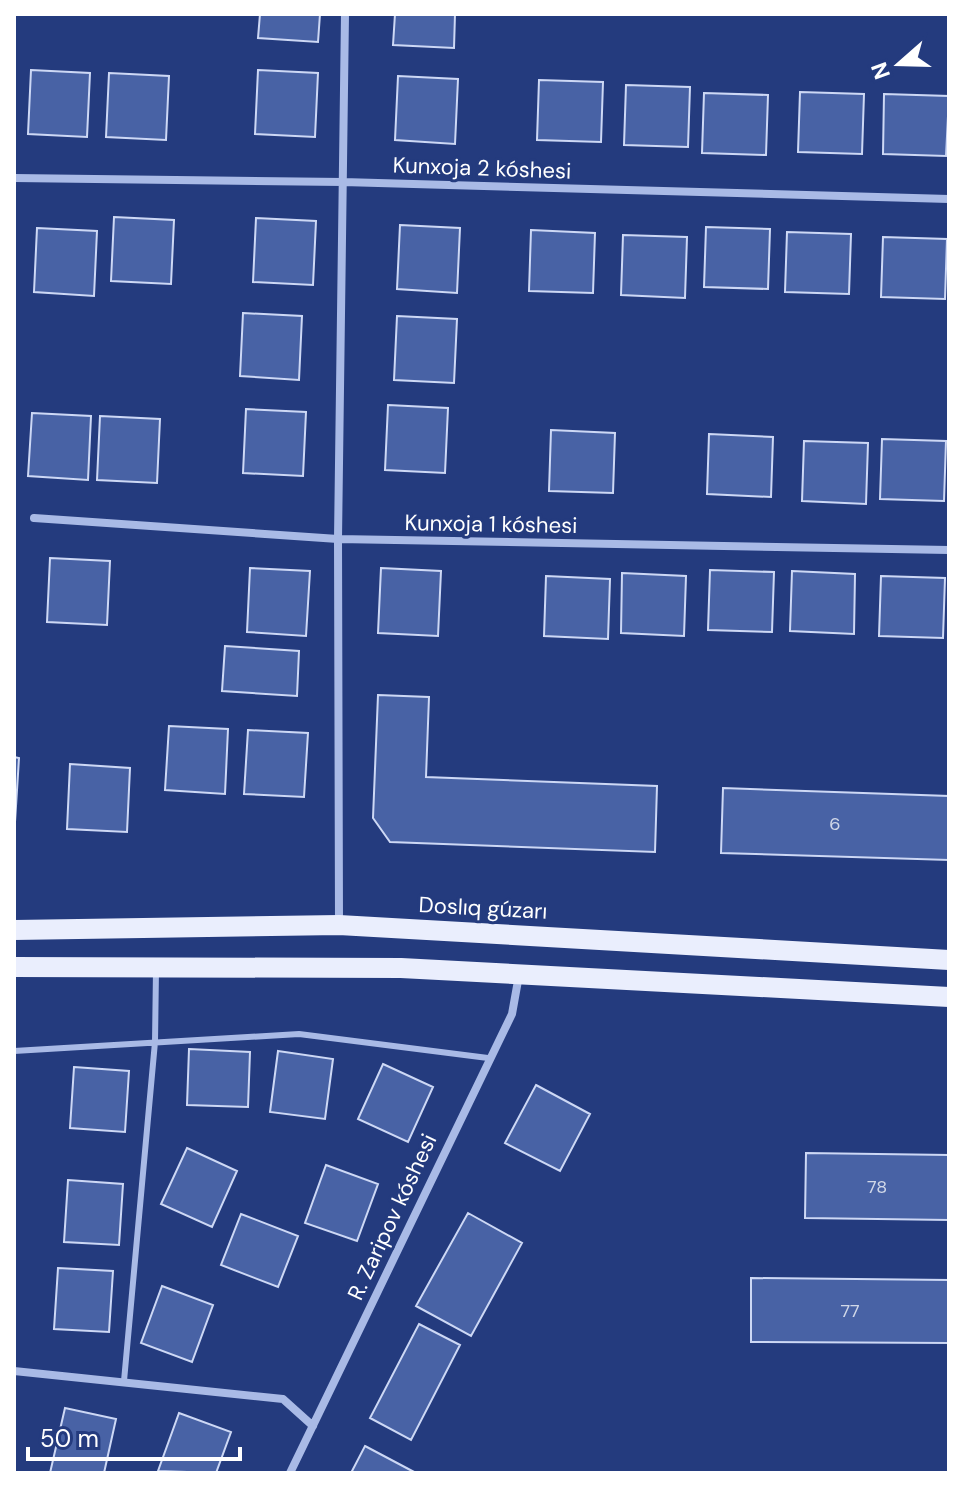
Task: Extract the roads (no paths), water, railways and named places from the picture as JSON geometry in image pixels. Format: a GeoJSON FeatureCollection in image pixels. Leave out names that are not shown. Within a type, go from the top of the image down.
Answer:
{"type":"FeatureCollection","features":[{"type":"Feature","properties":{"kind":"main road","name":"Doslıq gúzarı"},"geometry":{"type":"LineString","coordinates":[[14,930],[339,925],[949,960]]}},
{"type":"Feature","properties":{"kind":"main road"},"geometry":{"type":"LineString","coordinates":[[14,967],[401,968],[949,997]]}},
{"type":"Feature","properties":{"kind":"street"},"geometry":{"type":"LineString","coordinates":[[339,925],[338,539],[345,14]]}},
{"type":"Feature","properties":{"kind":"street","name":"Kunxoja 2 kóshesi"},"geometry":{"type":"LineString","coordinates":[[14,178],[343,182],[949,199]]}},
{"type":"Feature","properties":{"kind":"street","name":"Kunxoja 1 kóshesi"},"geometry":{"type":"LineString","coordinates":[[34,518],[338,539],[949,550]]}},
{"type":"Feature","properties":{"kind":"street","name":"R. Zaripov kóshesi"},"geometry":{"type":"LineString","coordinates":[[290,1473],[488,1058],[512,1014],[519,975]]}},
{"type":"Feature","properties":{"kind":"street"},"geometry":{"type":"LineString","coordinates":[[14,1371],[283,1399],[313,1426]]}},
{"type":"Feature","properties":{"kind":"lane"},"geometry":{"type":"LineString","coordinates":[[124,1381],[155,1042],[156,965]]}},
{"type":"Feature","properties":{"kind":"lane"},"geometry":{"type":"LineString","coordinates":[[14,1051],[299,1034],[488,1058]]}}]}
